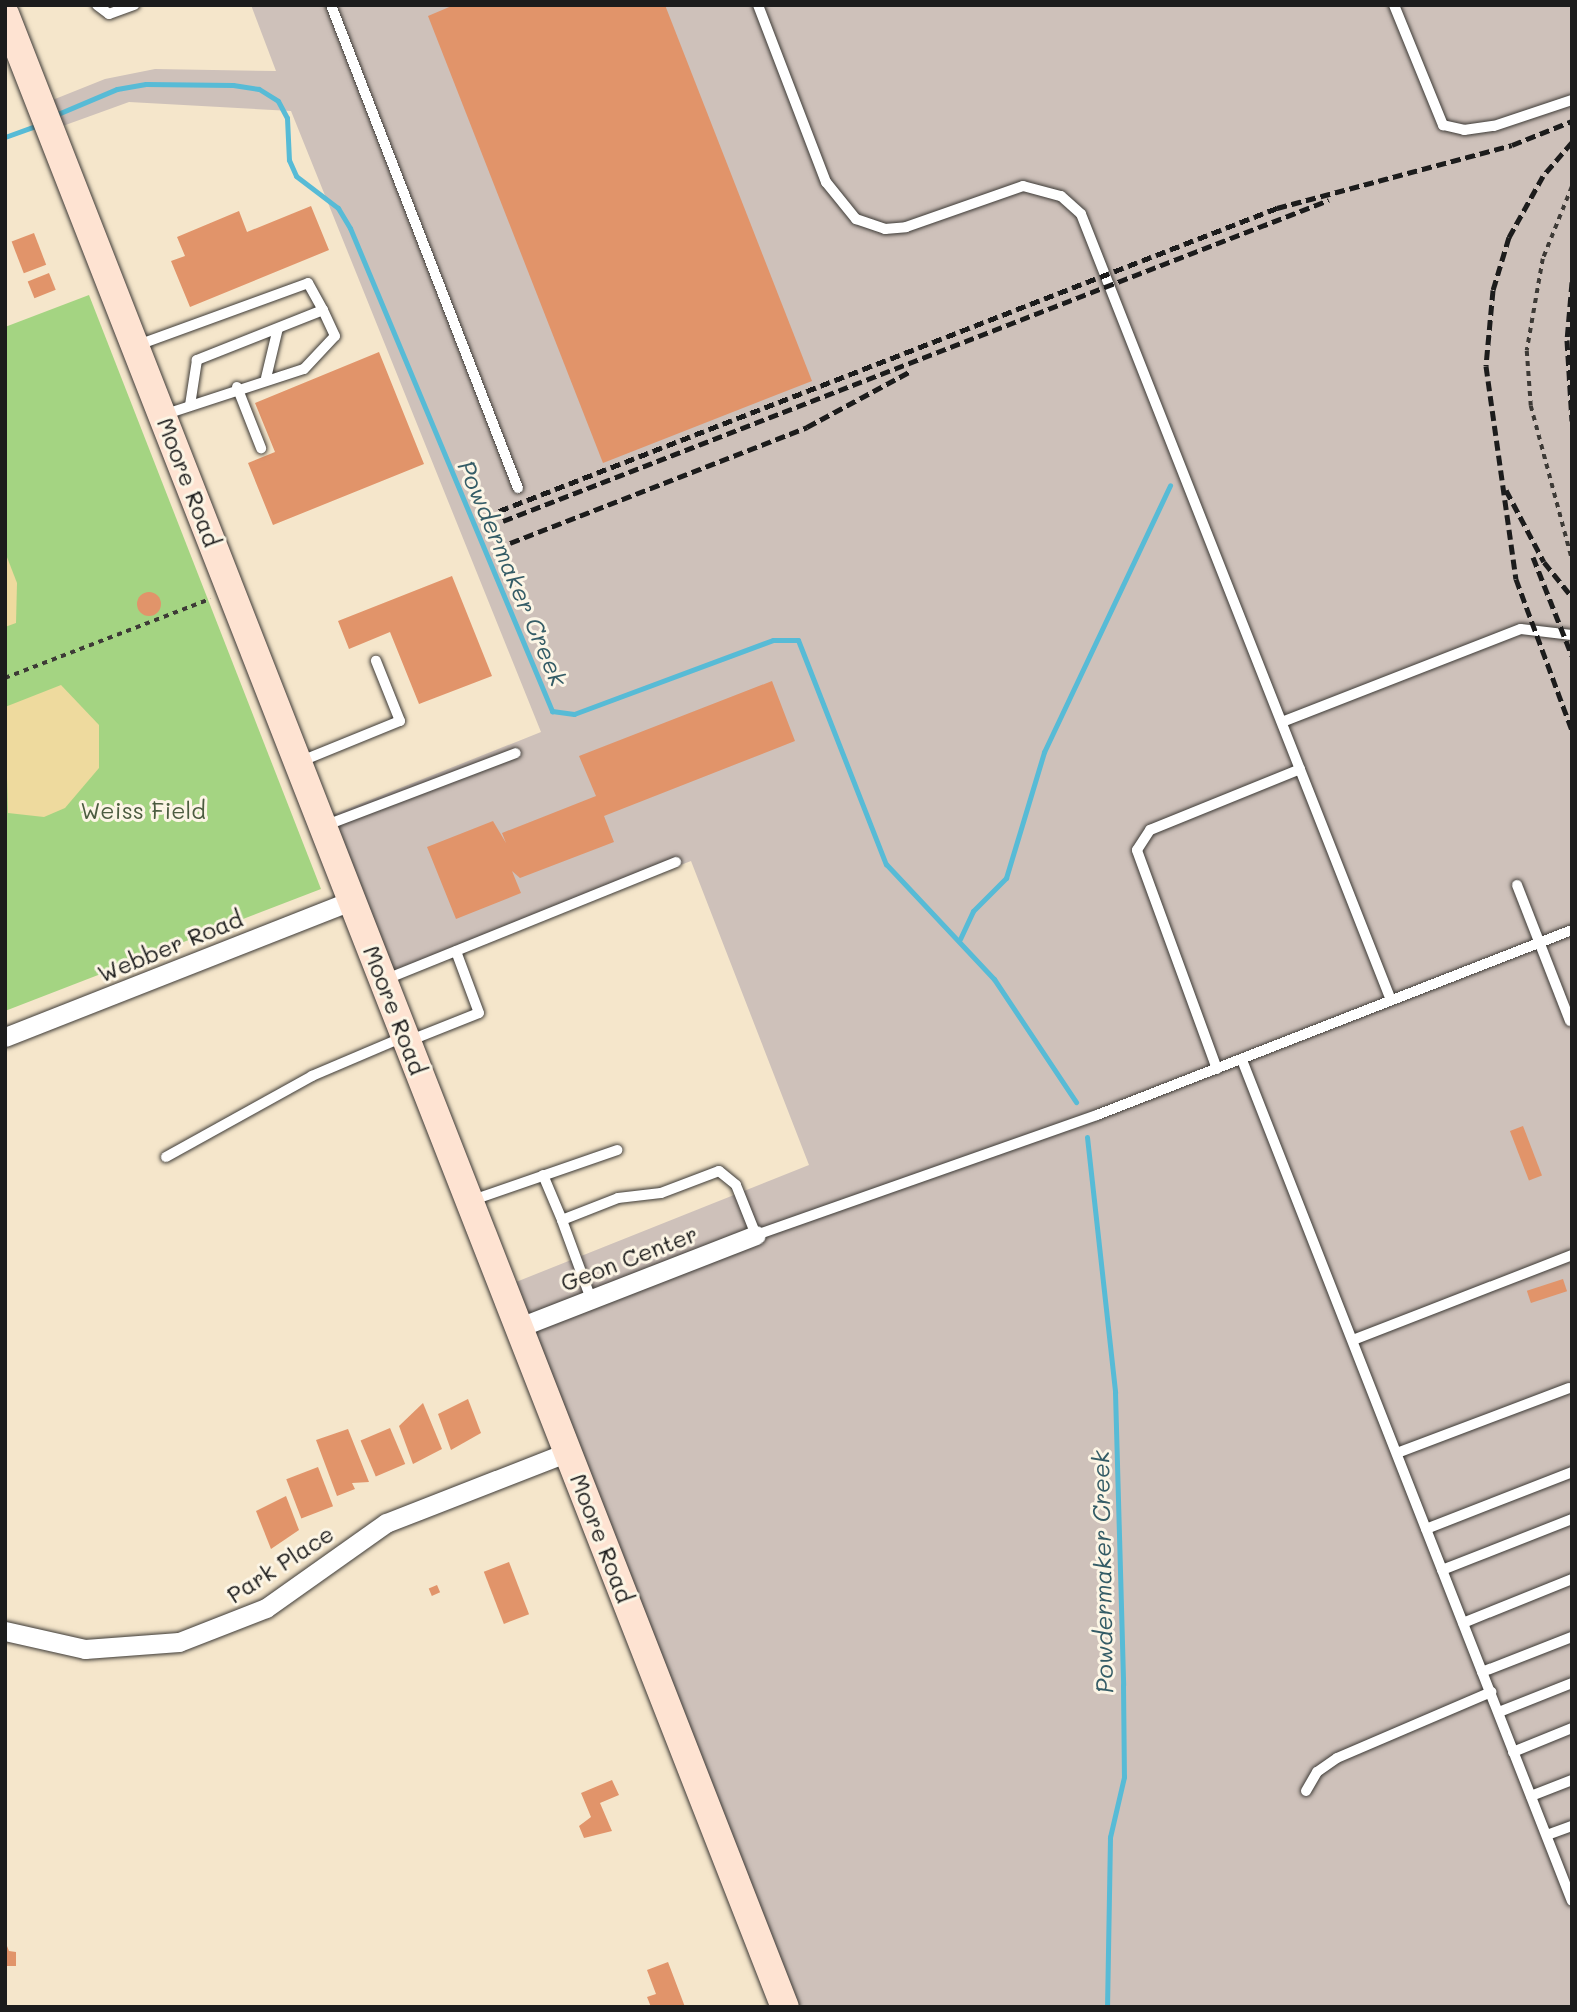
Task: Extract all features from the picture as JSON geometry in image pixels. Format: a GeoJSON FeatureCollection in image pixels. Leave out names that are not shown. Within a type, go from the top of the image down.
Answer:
{"type":"FeatureCollection","features":[{"type":"Feature","properties":{"kind":"street","name":"Moore Road"},"geometry":{"type":"LineString","coordinates":[[5,14],[785,2007]]}},
{"type":"Feature","properties":{"kind":"street","name":"Webber Road"},"geometry":{"type":"LineString","coordinates":[[5,1037],[352,900]]}},
{"type":"Feature","properties":{"kind":"street","name":"Geon Center"},"geometry":{"type":"LineString","coordinates":[[520,1327],[755,1235]]}},
{"type":"Feature","properties":{"kind":"street","name":"Park Place"},"geometry":{"type":"LineString","coordinates":[[5,1631],[85,1648],[179,1642],[266,1608],[386,1523],[568,1452]]}},
{"type":"Feature","properties":{"kind":"lane"},"geometry":{"type":"LineString","coordinates":[[97,5],[109,14],[134,5]]}},
{"type":"Feature","properties":{"kind":"lane"},"geometry":{"type":"LineString","coordinates":[[331,5],[518,488]]}},
{"type":"Feature","properties":{"kind":"lane"},"geometry":{"type":"LineString","coordinates":[[758,5],[826,182],[856,219],[885,229],[906,227],[1023,186],[1061,196],[1081,214],[1391,1000]]}},
{"type":"Feature","properties":{"kind":"lane"},"geometry":{"type":"LineString","coordinates":[[1394,5],[1443,125],[1494,126],[1572,100]]}},
{"type":"Feature","properties":{"kind":"lane"},"geometry":{"type":"LineString","coordinates":[[136,346],[308,283],[335,337],[324,352],[304,369],[237,387],[163,415]]}},
{"type":"Feature","properties":{"kind":"lane"},"geometry":{"type":"LineString","coordinates":[[190,405],[197,360],[323,310]]}},
{"type":"Feature","properties":{"kind":"lane"},"geometry":{"type":"LineString","coordinates":[[266,378],[278,328]]}},
{"type":"Feature","properties":{"kind":"lane"},"geometry":{"type":"LineString","coordinates":[[237,387],[261,448]]}},
{"type":"Feature","properties":{"kind":"lane"},"geometry":{"type":"LineString","coordinates":[[1282,722],[1521,629],[1572,635]]}},
{"type":"Feature","properties":{"kind":"lane"},"geometry":{"type":"LineString","coordinates":[[299,763],[400,722],[376,661]]}},
{"type":"Feature","properties":{"kind":"lane"},"geometry":{"type":"LineString","coordinates":[[323,826],[516,753]]}},
{"type":"Feature","properties":{"kind":"lane"},"geometry":{"type":"LineString","coordinates":[[1217,1069],[1137,850],[1150,830],[1300,769]]}},
{"type":"Feature","properties":{"kind":"lane"},"geometry":{"type":"LineString","coordinates":[[383,980],[676,862]]}},
{"type":"Feature","properties":{"kind":"lane"},"geometry":{"type":"LineString","coordinates":[[1517,885],[1570,1021]]}},
{"type":"Feature","properties":{"kind":"lane"},"geometry":{"type":"LineString","coordinates":[[562,1220],[719,1171],[736,1185],[755,1235],[1242,1060],[1572,930]]}},
{"type":"Feature","properties":{"kind":"lane"},"geometry":{"type":"LineString","coordinates":[[166,1157],[312,1076],[479,1013],[456,951]]}},
{"type":"Feature","properties":{"kind":"lane"},"geometry":{"type":"LineString","coordinates":[[1242,1060],[1513,1752],[1547,1835],[1567,1874],[1572,1902]]}},
{"type":"Feature","properties":{"kind":"lane"},"geometry":{"type":"LineString","coordinates":[[470,1201],[617,1150]]}},
{"type":"Feature","properties":{"kind":"lane"},"geometry":{"type":"LineString","coordinates":[[544,1175],[592,1299]]}},
{"type":"Feature","properties":{"kind":"lane"},"geometry":{"type":"LineString","coordinates":[[1353,1340],[1572,1255]]}},
{"type":"Feature","properties":{"kind":"lane"},"geometry":{"type":"LineString","coordinates":[[1397,1453],[1569,1388]]}},
{"type":"Feature","properties":{"kind":"lane"},"geometry":{"type":"LineString","coordinates":[[1426,1529],[1572,1472]]}},
{"type":"Feature","properties":{"kind":"lane"},"geometry":{"type":"LineString","coordinates":[[1442,1570],[1572,1519]]}},
{"type":"Feature","properties":{"kind":"lane"},"geometry":{"type":"LineString","coordinates":[[1463,1623],[1572,1579]]}},
{"type":"Feature","properties":{"kind":"lane"},"geometry":{"type":"LineString","coordinates":[[1482,1672],[1572,1636]]}},
{"type":"Feature","properties":{"kind":"lane"},"geometry":{"type":"LineString","coordinates":[[1499,1712],[1572,1683]]}},
{"type":"Feature","properties":{"kind":"lane"},"geometry":{"type":"LineString","coordinates":[[1306,1791],[1317,1772],[1337,1758],[1490,1692]]}},
{"type":"Feature","properties":{"kind":"lane"},"geometry":{"type":"LineString","coordinates":[[1513,1752],[1572,1728]]}},
{"type":"Feature","properties":{"kind":"lane"},"geometry":{"type":"LineString","coordinates":[[1531,1796],[1572,1780]]}},
{"type":"Feature","properties":{"kind":"lane"},"geometry":{"type":"LineString","coordinates":[[1547,1835],[1572,1826]]}},
{"type":"Feature","properties":{"kind":"path"},"geometry":{"type":"LineString","coordinates":[[1572,187],[1543,259],[1527,351],[1531,406],[1572,559]]}},
{"type":"Feature","properties":{"kind":"path"},"geometry":{"type":"LineString","coordinates":[[5,678],[231,590]]}},
{"type":"Feature","properties":{"kind":"shaded area"},"geometry":{"type":"Polygon","coordinates":[[[251,5],[1572,5],[1572,2007],[797,2007],[516,1282],[809,1165],[691,861],[392,977],[330,816],[541,732],[291,111],[129,102],[60,127],[50,101],[105,79],[155,69],[276,71],[251,5]]]}},
{"type":"Feature","properties":{"kind":"green space","name":"Weiss Field"},"geometry":{"type":"Polygon","coordinates":[[[89,295],[321,889],[5,1011],[5,327],[89,295]]]}},
{"type":"Feature","properties":{"kind":"sand"},"geometry":{"type":"Polygon","coordinates":[[[5,552],[17,583],[16,623],[5,627],[5,552]]]}},
{"type":"Feature","properties":{"kind":"sand"},"geometry":{"type":"Polygon","coordinates":[[[61,685],[99,725],[99,768],[65,808],[44,817],[8,813],[5,707],[61,685]]]}},
{"type":"Feature","properties":{"kind":"building"},"geometry":{"type":"Polygon","coordinates":[[[454,5],[665,5],[812,381],[603,463],[428,16],[454,5]]]}},
{"type":"Feature","properties":{"kind":"building"},"geometry":{"type":"Polygon","coordinates":[[[311,206],[329,250],[190,307],[171,261],[185,256],[177,237],[239,211],[247,232],[311,206]]]}},
{"type":"Feature","properties":{"kind":"building"},"geometry":{"type":"Polygon","coordinates":[[[34,233],[46,265],[24,273],[12,242],[34,233]]]}},
{"type":"Feature","properties":{"kind":"building"},"geometry":{"type":"Polygon","coordinates":[[[49,273],[56,290],[34,298],[28,282],[49,273]]]}},
{"type":"Feature","properties":{"kind":"building"},"geometry":{"type":"Polygon","coordinates":[[[379,352],[424,464],[273,525],[248,463],[275,452],[255,403],[379,352]]]}},
{"type":"Feature","properties":{"kind":"building"},"geometry":{"type":"Polygon","coordinates":[[[452,576],[492,676],[419,704],[390,632],[349,649],[338,621],[452,576]]]}},
{"type":"Feature","properties":{"kind":"building"},"geometry":{"type":"Polygon","coordinates":[[[149,592],[160,599],[161,604],[154,615],[149,616],[138,609],[137,604],[144,593],[149,592]]]}},
{"type":"Feature","properties":{"kind":"building"},"geometry":{"type":"Polygon","coordinates":[[[772,681],[795,741],[604,816],[614,842],[520,878],[512,871],[521,893],[456,919],[427,847],[493,821],[506,843],[502,833],[596,796],[579,756],[772,681]]]}},
{"type":"Feature","properties":{"kind":"building"},"geometry":{"type":"Polygon","coordinates":[[[1523,1126],[1542,1175],[1529,1180],[1510,1131],[1523,1126]]]}},
{"type":"Feature","properties":{"kind":"building"},"geometry":{"type":"Polygon","coordinates":[[[1563,1279],[1567,1291],[1531,1303],[1527,1291],[1563,1279]]]}},
{"type":"Feature","properties":{"kind":"building"},"geometry":{"type":"Polygon","coordinates":[[[468,1399],[481,1433],[451,1450],[438,1414],[468,1399]]]}},
{"type":"Feature","properties":{"kind":"building"},"geometry":{"type":"Polygon","coordinates":[[[423,1403],[442,1449],[413,1464],[399,1426],[423,1403]]]}},
{"type":"Feature","properties":{"kind":"building"},"geometry":{"type":"Polygon","coordinates":[[[390,1428],[405,1464],[376,1476],[361,1441],[390,1428]]]}},
{"type":"Feature","properties":{"kind":"building"},"geometry":{"type":"Polygon","coordinates":[[[348,1429],[369,1482],[352,1483],[355,1489],[337,1496],[316,1440],[348,1429]]]}},
{"type":"Feature","properties":{"kind":"building"},"geometry":{"type":"Polygon","coordinates":[[[318,1467],[333,1506],[301,1518],[286,1479],[318,1467]]]}},
{"type":"Feature","properties":{"kind":"building"},"geometry":{"type":"Polygon","coordinates":[[[286,1496],[299,1530],[271,1549],[256,1511],[286,1496]]]}},
{"type":"Feature","properties":{"kind":"building"},"geometry":{"type":"Polygon","coordinates":[[[509,1562],[529,1614],[504,1624],[484,1572],[509,1562]]]}},
{"type":"Feature","properties":{"kind":"building"},"geometry":{"type":"Polygon","coordinates":[[[437,1585],[440,1592],[432,1596],[429,1589],[437,1585]]]}},
{"type":"Feature","properties":{"kind":"building"},"geometry":{"type":"Polygon","coordinates":[[[612,1780],[619,1795],[600,1803],[612,1831],[584,1838],[579,1826],[591,1817],[581,1793],[612,1780]]]}},
{"type":"Feature","properties":{"kind":"building"},"geometry":{"type":"Polygon","coordinates":[[[5,1941],[9,1951],[16,1952],[16,1966],[5,1966],[5,1941]]]}},
{"type":"Feature","properties":{"kind":"building"},"geometry":{"type":"Polygon","coordinates":[[[668,1962],[685,2007],[651,2007],[647,1997],[656,1994],[647,1970],[668,1962]]]}},
{"type":"Feature","properties":{"kind":"waterway","name":"Powdermaker Creek"},"geometry":{"type":"LineString","coordinates":[[53,116],[117,89],[146,84],[233,85],[259,89],[278,101],[287,118],[289,160],[296,176],[338,208],[350,228],[552,711],[574,714],[773,640],[798,640],[886,864],[994,979],[1076,1102]]}},
{"type":"Feature","properties":{"kind":"waterway","name":"Powdermaker Creek"},"geometry":{"type":"LineString","coordinates":[[5,137],[38,125]]}},
{"type":"Feature","properties":{"kind":"waterway"},"geometry":{"type":"LineString","coordinates":[[960,939],[973,911],[1006,878],[1044,752],[1170,485]]}},
{"type":"Feature","properties":{"kind":"waterway","name":"Powdermaker Creek"},"geometry":{"type":"LineString","coordinates":[[1087,1137],[1115,1392],[1123,1685],[1124,1777],[1110,1837],[1107,2007]]}},
{"type":"Feature","properties":{"kind":"railway"},"geometry":{"type":"LineString","coordinates":[[499,511],[1277,208],[1512,145],[1572,121]]}},
{"type":"Feature","properties":{"kind":"railway"},"geometry":{"type":"LineString","coordinates":[[1572,142],[1543,176],[1509,237],[1493,290],[1486,366],[1516,579],[1572,730]]}},
{"type":"Feature","properties":{"kind":"railway"},"geometry":{"type":"LineString","coordinates":[[503,521],[1329,200]]}},
{"type":"Feature","properties":{"kind":"railway"},"geometry":{"type":"LineString","coordinates":[[1572,282],[1567,340],[1572,421]]}},
{"type":"Feature","properties":{"kind":"railway"},"geometry":{"type":"LineString","coordinates":[[510,543],[807,427],[911,371]]}},
{"type":"Feature","properties":{"kind":"railway"},"geometry":{"type":"LineString","coordinates":[[1506,490],[1544,562],[1572,597]]}},
{"type":"Feature","properties":{"kind":"railway"},"geometry":{"type":"LineString","coordinates":[[1533,557],[1572,656]]}}]}
